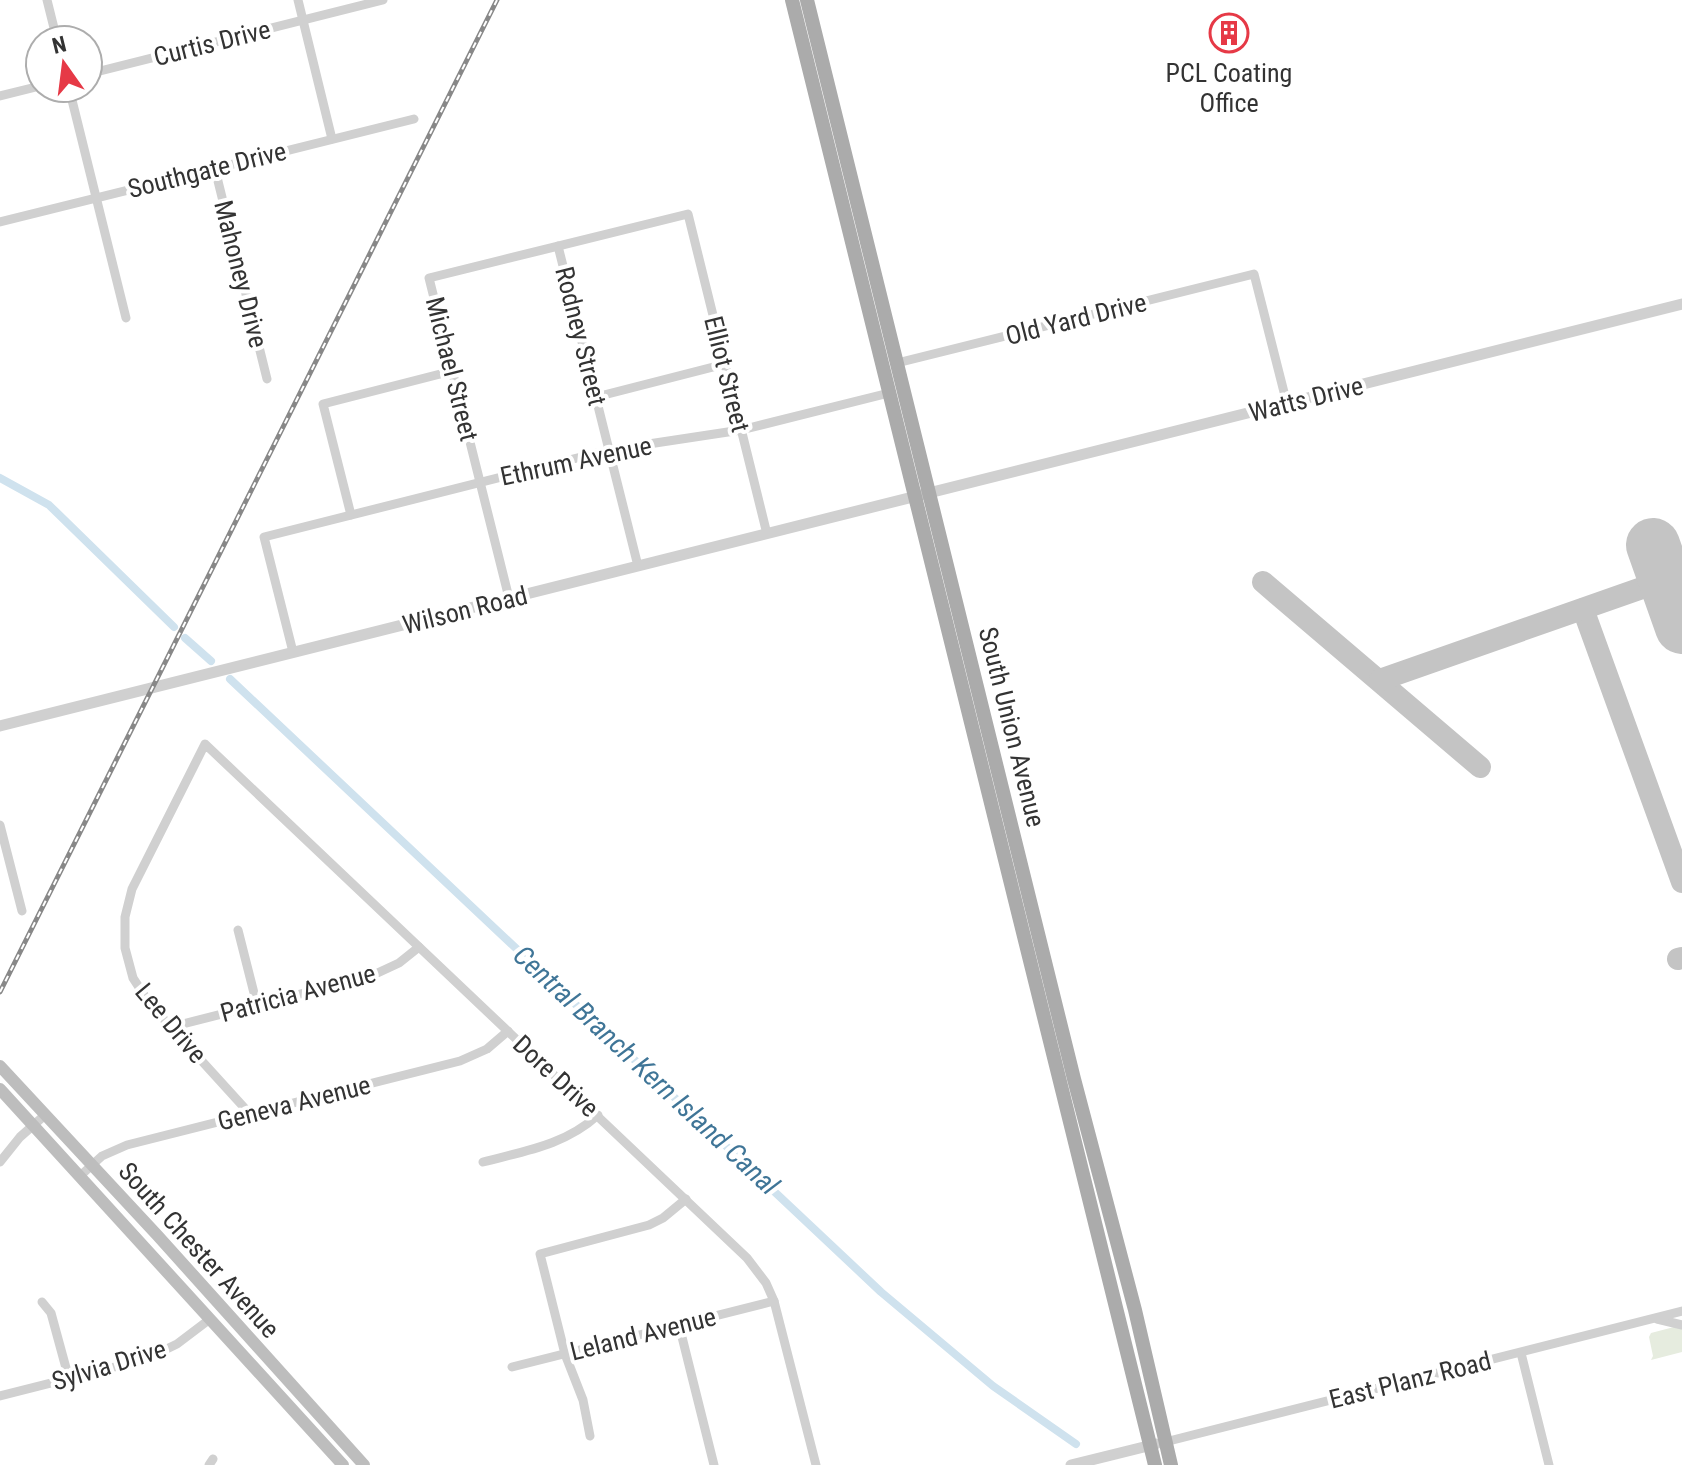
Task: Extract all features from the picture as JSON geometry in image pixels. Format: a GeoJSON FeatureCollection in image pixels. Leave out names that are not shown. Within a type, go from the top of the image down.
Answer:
{"type":"FeatureCollection","features":[{"type":"Feature","properties":{"kind":"main road","name":"South Union Avenue"},"geometry":{"type":"LineString","coordinates":[[792,0],[829,119],[889,393],[922,495]]}},
{"type":"Feature","properties":{"kind":"main road"},"geometry":{"type":"LineString","coordinates":[[799,0],[805,18],[815,33]]}},
{"type":"Feature","properties":{"kind":"main road","name":"South Union Avenue"},"geometry":{"type":"LineString","coordinates":[[807,0],[831,130],[846,190],[856,199],[897,363],[922,495],[982,737],[1047,967],[1074,1079],[1155,1465]]}},
{"type":"Feature","properties":{"kind":"main road","name":"South Union Avenue"},"geometry":{"type":"LineString","coordinates":[[982,737],[1015,899],[1040,1001],[1097,1200],[1135,1310],[1171,1465]]}},
{"type":"Feature","properties":{"kind":"main road"},"geometry":{"type":"LineString","coordinates":[[1015,899],[1024,904],[1038,961],[1047,967]]}},
{"type":"Feature","properties":{"kind":"main road"},"geometry":{"type":"LineString","coordinates":[[1040,1001],[1052,1019],[1066,1068],[1074,1079]]}},
{"type":"Feature","properties":{"kind":"main road","name":"South Chester Avenue"},"geometry":{"type":"LineString","coordinates":[[0,1066],[364,1465]]}},
{"type":"Feature","properties":{"kind":"main road","name":"South Chester Avenue"},"geometry":{"type":"LineString","coordinates":[[0,1089],[343,1465]]}},
{"type":"Feature","properties":{"kind":"street"},"geometry":{"type":"LineString","coordinates":[[47,0],[53,24]]}},
{"type":"Feature","properties":{"kind":"street"},"geometry":{"type":"LineString","coordinates":[[298,0],[332,139]]}},
{"type":"Feature","properties":{"kind":"street","name":"Curtis Drive"},"geometry":{"type":"LineString","coordinates":[[104,70],[383,0]]}},
{"type":"Feature","properties":{"kind":"street"},"geometry":{"type":"LineString","coordinates":[[0,96],[24,90]]}},
{"type":"Feature","properties":{"kind":"street"},"geometry":{"type":"LineString","coordinates":[[73,104],[126,318]]}},
{"type":"Feature","properties":{"kind":"street","name":"Southgate Drive"},"geometry":{"type":"LineString","coordinates":[[0,222],[414,119]]}},
{"type":"Feature","properties":{"kind":"street","name":"Mahoney Drive"},"geometry":{"type":"LineString","coordinates":[[215,169],[267,379]]}},
{"type":"Feature","properties":{"kind":"street","name":"Elliot Street"},"geometry":{"type":"LineString","coordinates":[[558,246],[688,214],[767,534]]}},
{"type":"Feature","properties":{"kind":"street","name":"Michael Street"},"geometry":{"type":"LineString","coordinates":[[509,598],[429,278],[558,246]]}},
{"type":"Feature","properties":{"kind":"street","name":"Rodney Street"},"geometry":{"type":"LineString","coordinates":[[558,246],[638,566]]}},
{"type":"Feature","properties":{"kind":"street","name":"Old Yard Drive"},"geometry":{"type":"LineString","coordinates":[[897,363],[1254,274],[1287,404]]}},
{"type":"Feature","properties":{"kind":"street","name":"Watts Drive"},"geometry":{"type":"LineString","coordinates":[[922,495],[1682,304]]}},
{"type":"Feature","properties":{"kind":"street"},"geometry":{"type":"LineString","coordinates":[[596,397],[725,364]]}},
{"type":"Feature","properties":{"kind":"street"},"geometry":{"type":"LineString","coordinates":[[351,515],[323,404],[452,371]]}},
{"type":"Feature","properties":{"kind":"street","name":"Ethrum Avenue"},"geometry":{"type":"LineString","coordinates":[[293,652],[264,537],[609,450],[741,430],[889,393]]}},
{"type":"Feature","properties":{"kind":"street","name":"Wilson Road"},"geometry":{"type":"LineString","coordinates":[[0,726],[922,495]]}},
{"type":"Feature","properties":{"kind":"street","name":"Dore Drive"},"geometry":{"type":"LineString","coordinates":[[205,744],[747,1258],[758,1271],[774,1301],[816,1465]]}},
{"type":"Feature","properties":{"kind":"street","name":"Lee Drive"},"geometry":{"type":"LineString","coordinates":[[205,744],[132,889],[125,917],[125,948],[133,978],[150,1004],[250,1114]]}},
{"type":"Feature","properties":{"kind":"street"},"geometry":{"type":"LineString","coordinates":[[0,825],[2,844],[22,911]]}},
{"type":"Feature","properties":{"kind":"street"},"geometry":{"type":"LineString","coordinates":[[238,930],[257,1005]]}},
{"type":"Feature","properties":{"kind":"street","name":"Patricia Avenue"},"geometry":{"type":"LineString","coordinates":[[171,1027],[371,976],[399,963],[419,947]]}},
{"type":"Feature","properties":{"kind":"street","name":"Geneva Avenue"},"geometry":{"type":"LineString","coordinates":[[80,1176],[102,1156],[127,1145],[460,1061],[487,1049],[508,1031]]}},
{"type":"Feature","properties":{"kind":"street"},"geometry":{"type":"LineString","coordinates":[[0,1162],[20,1137],[45,1115]]}},
{"type":"Feature","properties":{"kind":"street"},"geometry":{"type":"LineString","coordinates":[[483,1162],[559,1142],[598,1115]]}},
{"type":"Feature","properties":{"kind":"street"},"geometry":{"type":"LineString","coordinates":[[590,1436],[583,1400],[565,1354],[540,1254],[649,1225],[686,1199]]}},
{"type":"Feature","properties":{"kind":"street","name":"Leland Avenue"},"geometry":{"type":"LineString","coordinates":[[512,1367],[774,1301]]}},
{"type":"Feature","properties":{"kind":"street"},"geometry":{"type":"LineString","coordinates":[[42,1302],[51,1313],[69,1379]]}},
{"type":"Feature","properties":{"kind":"street","name":"East Planz Road"},"geometry":{"type":"LineString","coordinates":[[1165,1442],[1682,1311]]}},
{"type":"Feature","properties":{"kind":"street","name":"East Planz Road"},"geometry":{"type":"LineString","coordinates":[[1654,1318],[1682,1325]]}},
{"type":"Feature","properties":{"kind":"street","name":"Sylvia Drive"},"geometry":{"type":"LineString","coordinates":[[0,1396],[134,1363],[162,1353],[210,1319]]}},
{"type":"Feature","properties":{"kind":"street"},"geometry":{"type":"LineString","coordinates":[[679,1325],[714,1465]]}},
{"type":"Feature","properties":{"kind":"street"},"geometry":{"type":"LineString","coordinates":[[1521,1353],[1549,1465]]}},
{"type":"Feature","properties":{"kind":"street"},"geometry":{"type":"LineString","coordinates":[[1071,1465],[1165,1442]]}},
{"type":"Feature","properties":{"kind":"shaded area"},"geometry":{"type":"Polygon","coordinates":[[[1682,1328],[1682,1352],[1651,1360],[1651,1333],[1682,1328]]]}},
{"type":"Feature","properties":{"kind":"waterway","name":"Central Branch Kern Island Canal"},"geometry":{"type":"LineString","coordinates":[[0,478],[49,505],[174,627]]}},
{"type":"Feature","properties":{"kind":"waterway","name":"Central Branch Kern Island Canal"},"geometry":{"type":"LineString","coordinates":[[185,638],[211,661]]}},
{"type":"Feature","properties":{"kind":"waterway","name":"Central Branch Kern Island Canal"},"geometry":{"type":"LineString","coordinates":[[230,679],[881,1292],[993,1386],[1076,1444]]}},
{"type":"Feature","properties":{"kind":"taxiway"},"geometry":{"type":"LineString","coordinates":[[1380,680],[1682,574]]}},
{"type":"Feature","properties":{"kind":"taxiway"},"geometry":{"type":"LineString","coordinates":[[1263,582],[1480,767]]}},
{"type":"Feature","properties":{"kind":"taxiway"},"geometry":{"type":"LineString","coordinates":[[1583,609],[1682,882]]}},
{"type":"Feature","properties":{"kind":"taxiway"},"geometry":{"type":"LineString","coordinates":[[1678,959],[1682,958]]}},
{"type":"Feature","properties":{"kind":"runway"},"geometry":{"type":"LineString","coordinates":[[1653,545],[1682,627]]}},
{"type":"Feature","properties":{"kind":"railway"},"geometry":{"type":"LineString","coordinates":[[0,992],[497,0]]}},
{"type":"Feature","properties":{"kind":"place","name":"PCL Coating Office"},"geometry":{"type":"Point","coordinates":[1229,33]}}]}
